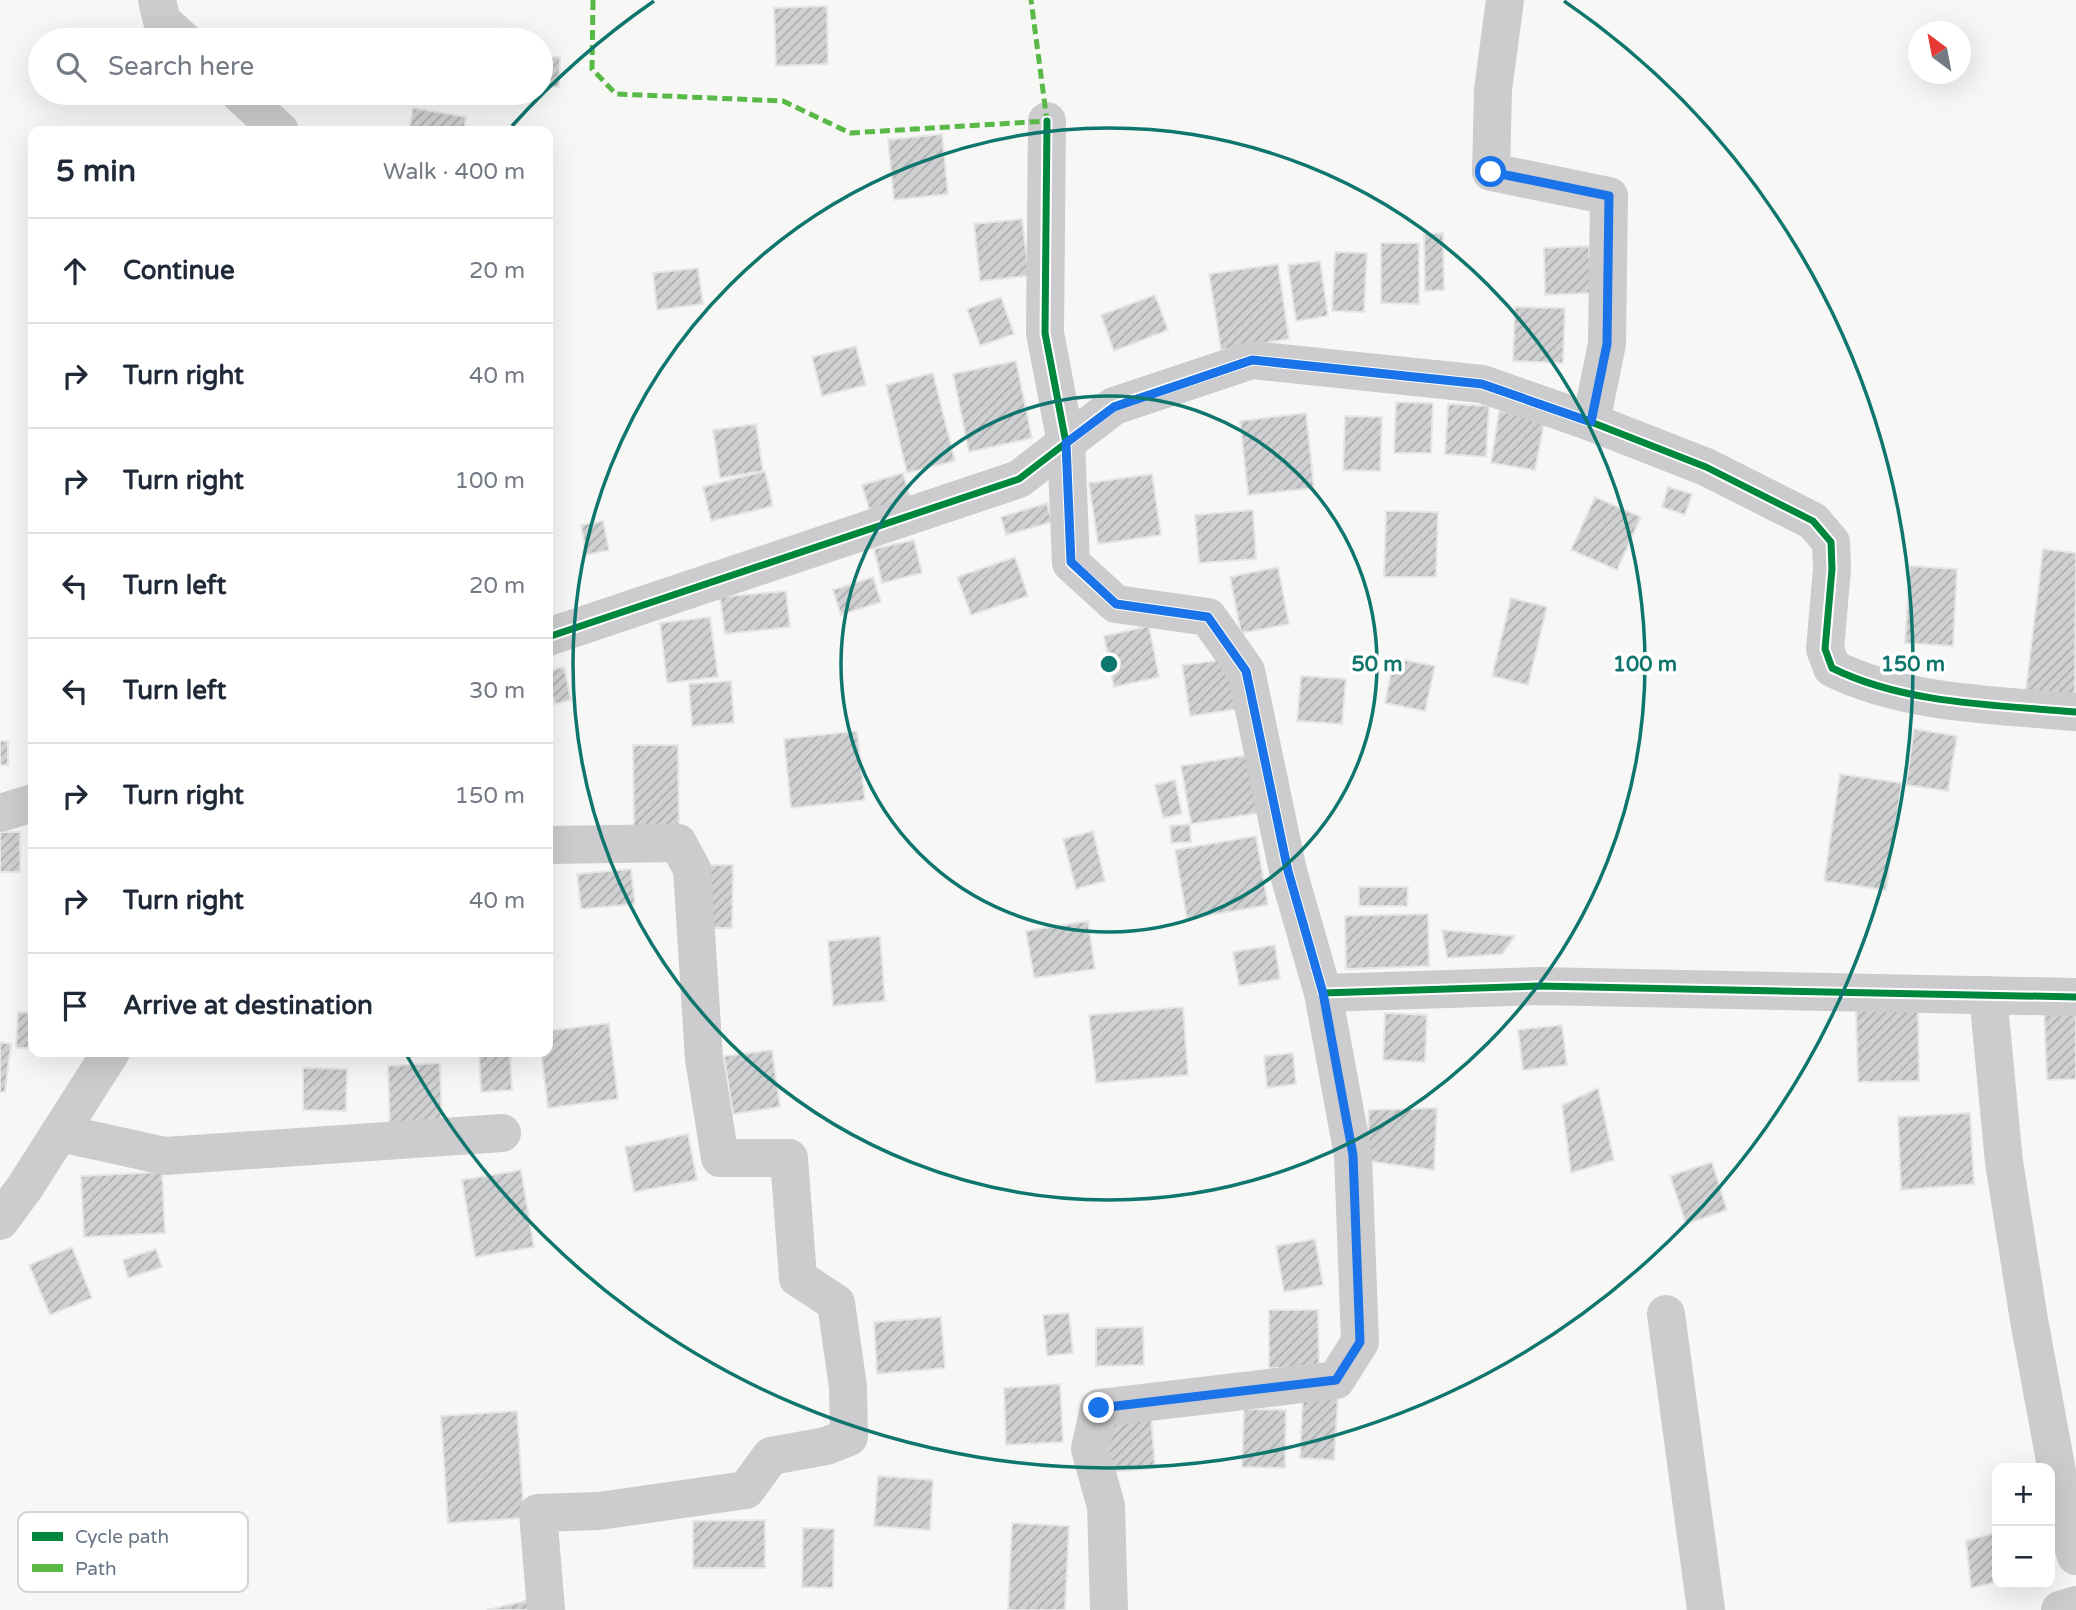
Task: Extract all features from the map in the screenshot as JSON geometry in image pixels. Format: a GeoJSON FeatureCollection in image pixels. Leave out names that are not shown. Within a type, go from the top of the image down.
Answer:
{"type":"FeatureCollection","features":[{"type":"Feature","properties":{"kind":"street"},"geometry":{"type":"LineString","coordinates":[[157,0],[162,21],[170,28]]}},
{"type":"Feature","properties":{"kind":"street"},"geometry":{"type":"LineString","coordinates":[[1505,0],[1493,90],[1491,172],[1609,196],[1607,344],[1591,422]]}},
{"type":"Feature","properties":{"kind":"street"},"geometry":{"type":"LineString","coordinates":[[252,105],[275,126]]}},
{"type":"Feature","properties":{"kind":"street"},"geometry":{"type":"LineString","coordinates":[[1047,121],[1045,333],[1066,443],[1071,562],[1116,604],[1208,617],[1246,671],[1288,871],[1323,993],[1353,1155],[1360,1342],[1336,1380],[1099,1408],[1090,1449],[1106,1506],[1110,1610]]}},
{"type":"Feature","properties":{"kind":"street"},"geometry":{"type":"LineString","coordinates":[[553,635],[1019,479],[1114,407],[1252,360],[1482,384],[1591,422],[1706,467],[1813,521],[1830,542],[1832,569],[1825,649],[1832,668],[1853,679],[1940,700],[2076,712]]}},
{"type":"Feature","properties":{"kind":"street"},"geometry":{"type":"LineString","coordinates":[[0,814],[28,805]]}},
{"type":"Feature","properties":{"kind":"street"},"geometry":{"type":"LineString","coordinates":[[546,1610],[538,1514],[599,1511],[746,1490],[771,1456],[826,1446],[849,1437],[848,1387],[836,1303],[798,1278],[789,1158],[720,1158],[704,1059],[692,869],[678,843],[553,845]]}},
{"type":"Feature","properties":{"kind":"street"},"geometry":{"type":"LineString","coordinates":[[1323,993],[1539,986],[2076,997]]}},
{"type":"Feature","properties":{"kind":"street"},"geometry":{"type":"LineString","coordinates":[[1989,995],[2004,1162],[2068,1531],[2076,1556]]}},
{"type":"Feature","properties":{"kind":"street"},"geometry":{"type":"LineString","coordinates":[[0,1221],[108,1057]]}},
{"type":"Feature","properties":{"kind":"street"},"geometry":{"type":"LineString","coordinates":[[60,1133],[165,1156],[502,1133]]}},
{"type":"Feature","properties":{"kind":"street"},"geometry":{"type":"LineString","coordinates":[[1666,1314],[1706,1610]]}},
{"type":"Feature","properties":{"kind":"street"},"geometry":{"type":"LineString","coordinates":[[2060,1610],[2076,1605]]}},
{"type":"Feature","properties":{"kind":"building"},"geometry":{"type":"Polygon","coordinates":[[[827,6],[828,64],[776,66],[774,8],[827,6]]]}},
{"type":"Feature","properties":{"kind":"building"},"geometry":{"type":"Polygon","coordinates":[[[553,57],[560,57],[559,87],[553,87],[553,57]]]}},
{"type":"Feature","properties":{"kind":"building"},"geometry":{"type":"Polygon","coordinates":[[[413,108],[466,117],[465,126],[410,126],[413,108]]]}},
{"type":"Feature","properties":{"kind":"building"},"geometry":{"type":"Polygon","coordinates":[[[942,134],[948,194],[894,200],[888,140],[942,134]]]}},
{"type":"Feature","properties":{"kind":"building"},"geometry":{"type":"Polygon","coordinates":[[[1022,219],[1029,276],[980,281],[974,224],[1022,219]]]}},
{"type":"Feature","properties":{"kind":"building"},"geometry":{"type":"Polygon","coordinates":[[[1443,233],[1444,290],[1425,291],[1424,234],[1443,233]]]}},
{"type":"Feature","properties":{"kind":"building"},"geometry":{"type":"Polygon","coordinates":[[[1381,243],[1419,243],[1419,304],[1381,303],[1381,243]]]}},
{"type":"Feature","properties":{"kind":"building"},"geometry":{"type":"Polygon","coordinates":[[[1589,246],[1591,293],[1545,295],[1544,248],[1589,246]]]}},
{"type":"Feature","properties":{"kind":"building"},"geometry":{"type":"Polygon","coordinates":[[[1335,252],[1367,253],[1364,312],[1332,311],[1335,252]]]}},
{"type":"Feature","properties":{"kind":"building"},"geometry":{"type":"Polygon","coordinates":[[[1320,261],[1328,316],[1296,321],[1288,265],[1320,261]]]}},
{"type":"Feature","properties":{"kind":"building"},"geometry":{"type":"Polygon","coordinates":[[[1278,264],[1289,339],[1221,350],[1209,274],[1278,264]]]}},
{"type":"Feature","properties":{"kind":"building"},"geometry":{"type":"Polygon","coordinates":[[[698,268],[703,304],[657,310],[653,273],[698,268]]]}},
{"type":"Feature","properties":{"kind":"building"},"geometry":{"type":"Polygon","coordinates":[[[1155,295],[1168,330],[1114,351],[1101,315],[1155,295]]]}},
{"type":"Feature","properties":{"kind":"building"},"geometry":{"type":"Polygon","coordinates":[[[1001,297],[1014,334],[980,346],[967,309],[1001,297]]]}},
{"type":"Feature","properties":{"kind":"building"},"geometry":{"type":"Polygon","coordinates":[[[1515,307],[1565,308],[1563,363],[1513,361],[1515,307]]]}},
{"type":"Feature","properties":{"kind":"building"},"geometry":{"type":"Polygon","coordinates":[[[856,346],[866,385],[822,396],[812,357],[856,346]]]}},
{"type":"Feature","properties":{"kind":"building"},"geometry":{"type":"Polygon","coordinates":[[[1016,361],[1032,438],[969,452],[953,374],[1016,361]]]}},
{"type":"Feature","properties":{"kind":"building"},"geometry":{"type":"Polygon","coordinates":[[[933,373],[955,461],[907,473],[886,385],[933,373]]]}},
{"type":"Feature","properties":{"kind":"building"},"geometry":{"type":"Polygon","coordinates":[[[1396,402],[1433,403],[1431,453],[1394,453],[1396,402]]]}},
{"type":"Feature","properties":{"kind":"building"},"geometry":{"type":"Polygon","coordinates":[[[1448,404],[1489,406],[1486,457],[1445,454],[1448,404]]]}},
{"type":"Feature","properties":{"kind":"building"},"geometry":{"type":"Polygon","coordinates":[[[1499,411],[1545,418],[1535,470],[1491,463],[1499,411]]]}},
{"type":"Feature","properties":{"kind":"building"},"geometry":{"type":"Polygon","coordinates":[[[1306,413],[1314,488],[1248,495],[1240,421],[1306,413]]]}},
{"type":"Feature","properties":{"kind":"building"},"geometry":{"type":"Polygon","coordinates":[[[1345,416],[1382,417],[1380,471],[1343,470],[1345,416]]]}},
{"type":"Feature","properties":{"kind":"building"},"geometry":{"type":"Polygon","coordinates":[[[756,424],[763,471],[720,478],[713,430],[756,424]]]}},
{"type":"Feature","properties":{"kind":"building"},"geometry":{"type":"Polygon","coordinates":[[[765,471],[773,506],[711,521],[703,487],[765,471]]]}},
{"type":"Feature","properties":{"kind":"building"},"geometry":{"type":"Polygon","coordinates":[[[903,473],[911,500],[870,512],[862,485],[903,473]]]}},
{"type":"Feature","properties":{"kind":"building"},"geometry":{"type":"Polygon","coordinates":[[[1152,474],[1161,535],[1098,544],[1089,483],[1152,474]]]}},
{"type":"Feature","properties":{"kind":"building"},"geometry":{"type":"Polygon","coordinates":[[[1668,487],[1692,494],[1685,515],[1662,507],[1668,487]]]}},
{"type":"Feature","properties":{"kind":"building"},"geometry":{"type":"Polygon","coordinates":[[[1595,497],[1641,517],[1617,570],[1571,550],[1595,497]]]}},
{"type":"Feature","properties":{"kind":"building"},"geometry":{"type":"Polygon","coordinates":[[[1047,503],[1052,522],[1006,535],[1001,517],[1047,503]]]}},
{"type":"Feature","properties":{"kind":"building"},"geometry":{"type":"Polygon","coordinates":[[[1253,510],[1256,559],[1199,563],[1195,515],[1253,510]]]}},
{"type":"Feature","properties":{"kind":"building"},"geometry":{"type":"Polygon","coordinates":[[[1386,511],[1438,512],[1436,577],[1384,577],[1386,511]]]}},
{"type":"Feature","properties":{"kind":"building"},"geometry":{"type":"Polygon","coordinates":[[[603,521],[609,550],[586,555],[581,525],[603,521]]]}},
{"type":"Feature","properties":{"kind":"building"},"geometry":{"type":"Polygon","coordinates":[[[914,540],[922,573],[882,583],[874,549],[914,540]]]}},
{"type":"Feature","properties":{"kind":"building"},"geometry":{"type":"Polygon","coordinates":[[[2043,549],[2076,553],[2075,703],[2025,697],[2043,549]]]}},
{"type":"Feature","properties":{"kind":"building"},"geometry":{"type":"Polygon","coordinates":[[[1015,557],[1028,596],[971,615],[957,577],[1015,557]]]}},
{"type":"Feature","properties":{"kind":"building"},"geometry":{"type":"Polygon","coordinates":[[[1910,566],[1957,569],[1953,646],[1905,643],[1910,566]]]}},
{"type":"Feature","properties":{"kind":"building"},"geometry":{"type":"Polygon","coordinates":[[[1278,567],[1289,624],[1241,633],[1230,577],[1278,567]]]}},
{"type":"Feature","properties":{"kind":"building"},"geometry":{"type":"Polygon","coordinates":[[[873,577],[881,602],[841,615],[833,590],[873,577]]]}},
{"type":"Feature","properties":{"kind":"building"},"geometry":{"type":"Polygon","coordinates":[[[786,591],[790,627],[725,634],[720,597],[786,591]]]}},
{"type":"Feature","properties":{"kind":"building"},"geometry":{"type":"Polygon","coordinates":[[[1511,598],[1547,607],[1528,685],[1492,676],[1511,598]]]}},
{"type":"Feature","properties":{"kind":"building"},"geometry":{"type":"Polygon","coordinates":[[[710,617],[718,677],[667,683],[660,623],[710,617]]]}},
{"type":"Feature","properties":{"kind":"building"},"geometry":{"type":"Polygon","coordinates":[[[1149,626],[1159,677],[1114,687],[1104,636],[1149,626]]]}},
{"type":"Feature","properties":{"kind":"building"},"geometry":{"type":"Polygon","coordinates":[[[1394,658],[1435,666],[1425,711],[1385,703],[1394,658]]]}},
{"type":"Feature","properties":{"kind":"building"},"geometry":{"type":"Polygon","coordinates":[[[1230,659],[1237,709],[1190,716],[1182,665],[1230,659]]]}},
{"type":"Feature","properties":{"kind":"building"},"geometry":{"type":"Polygon","coordinates":[[[564,667],[571,700],[554,704],[553,670],[564,667]]]}},
{"type":"Feature","properties":{"kind":"building"},"geometry":{"type":"Polygon","coordinates":[[[1301,676],[1346,679],[1342,724],[1297,721],[1301,676]]]}},
{"type":"Feature","properties":{"kind":"building"},"geometry":{"type":"Polygon","coordinates":[[[731,681],[734,723],[692,726],[689,684],[731,681]]]}},
{"type":"Feature","properties":{"kind":"building"},"geometry":{"type":"Polygon","coordinates":[[[1914,729],[1957,736],[1948,791],[1906,785],[1914,729]]]}},
{"type":"Feature","properties":{"kind":"building"},"geometry":{"type":"Polygon","coordinates":[[[857,731],[865,800],[791,808],[784,739],[857,731]]]}},
{"type":"Feature","properties":{"kind":"building"},"geometry":{"type":"Polygon","coordinates":[[[0,741],[8,741],[8,765],[0,765],[0,741]]]}},
{"type":"Feature","properties":{"kind":"building"},"geometry":{"type":"Polygon","coordinates":[[[633,745],[678,745],[679,832],[634,833],[633,745]]]}},
{"type":"Feature","properties":{"kind":"building"},"geometry":{"type":"Polygon","coordinates":[[[1248,755],[1258,813],[1191,824],[1181,766],[1248,755]]]}},
{"type":"Feature","properties":{"kind":"building"},"geometry":{"type":"Polygon","coordinates":[[[1840,774],[1902,783],[1886,890],[1824,881],[1840,774]]]}},
{"type":"Feature","properties":{"kind":"building"},"geometry":{"type":"Polygon","coordinates":[[[1175,780],[1182,814],[1163,818],[1155,785],[1175,780]]]}},
{"type":"Feature","properties":{"kind":"building"},"geometry":{"type":"Polygon","coordinates":[[[1190,824],[1191,842],[1171,843],[1170,826],[1190,824]]]}},
{"type":"Feature","properties":{"kind":"building"},"geometry":{"type":"Polygon","coordinates":[[[1093,831],[1105,881],[1076,889],[1063,839],[1093,831]]]}},
{"type":"Feature","properties":{"kind":"building"},"geometry":{"type":"Polygon","coordinates":[[[0,832],[20,832],[20,872],[0,872],[0,832]]]}},
{"type":"Feature","properties":{"kind":"building"},"geometry":{"type":"Polygon","coordinates":[[[1256,836],[1268,905],[1187,919],[1175,850],[1256,836]]]}},
{"type":"Feature","properties":{"kind":"building"},"geometry":{"type":"Polygon","coordinates":[[[700,865],[733,865],[732,928],[700,928],[700,865]]]}},
{"type":"Feature","properties":{"kind":"building"},"geometry":{"type":"Polygon","coordinates":[[[631,869],[635,904],[581,909],[577,874],[631,869]]]}},
{"type":"Feature","properties":{"kind":"building"},"geometry":{"type":"Polygon","coordinates":[[[1359,887],[1408,887],[1407,906],[1359,906],[1359,887]]]}},
{"type":"Feature","properties":{"kind":"building"},"geometry":{"type":"Polygon","coordinates":[[[1428,914],[1429,966],[1346,969],[1345,916],[1428,914]]]}},
{"type":"Feature","properties":{"kind":"building"},"geometry":{"type":"Polygon","coordinates":[[[1088,921],[1095,969],[1034,978],[1026,931],[1088,921]]]}},
{"type":"Feature","properties":{"kind":"building"},"geometry":{"type":"Polygon","coordinates":[[[1442,930],[1515,936],[1502,954],[1447,958],[1442,930]]]}},
{"type":"Feature","properties":{"kind":"building"},"geometry":{"type":"Polygon","coordinates":[[[880,936],[885,1001],[833,1006],[828,941],[880,936]]]}},
{"type":"Feature","properties":{"kind":"building"},"geometry":{"type":"Polygon","coordinates":[[[1275,945],[1280,979],[1239,986],[1233,952],[1275,945]]]}},
{"type":"Feature","properties":{"kind":"building"},"geometry":{"type":"Polygon","coordinates":[[[1183,1007],[1188,1075],[1096,1083],[1089,1015],[1183,1007]]]}},
{"type":"Feature","properties":{"kind":"building"},"geometry":{"type":"Polygon","coordinates":[[[1918,1008],[1919,1081],[1858,1082],[1856,1010],[1918,1008]]]}},
{"type":"Feature","properties":{"kind":"building"},"geometry":{"type":"Polygon","coordinates":[[[2076,1009],[2076,1079],[2047,1080],[2044,1010],[2076,1009]]]}},
{"type":"Feature","properties":{"kind":"building"},"geometry":{"type":"Polygon","coordinates":[[[18,1012],[28,1013],[28,1048],[16,1048],[18,1012]]]}},
{"type":"Feature","properties":{"kind":"building"},"geometry":{"type":"Polygon","coordinates":[[[1385,1013],[1427,1015],[1425,1062],[1383,1060],[1385,1013]]]}},
{"type":"Feature","properties":{"kind":"building"},"geometry":{"type":"Polygon","coordinates":[[[609,1023],[618,1099],[548,1108],[542,1057],[553,1057],[553,1030],[609,1023]]]}},
{"type":"Feature","properties":{"kind":"building"},"geometry":{"type":"Polygon","coordinates":[[[1562,1025],[1567,1065],[1523,1070],[1518,1030],[1562,1025]]]}},
{"type":"Feature","properties":{"kind":"building"},"geometry":{"type":"Polygon","coordinates":[[[0,1042],[11,1044],[5,1092],[0,1092],[0,1042]]]}},
{"type":"Feature","properties":{"kind":"building"},"geometry":{"type":"Polygon","coordinates":[[[772,1050],[780,1107],[733,1114],[724,1056],[772,1050]]]}},
{"type":"Feature","properties":{"kind":"building"},"geometry":{"type":"Polygon","coordinates":[[[1293,1053],[1296,1084],[1267,1088],[1264,1056],[1293,1053]]]}},
{"type":"Feature","properties":{"kind":"building"},"geometry":{"type":"Polygon","coordinates":[[[479,1057],[510,1057],[512,1090],[481,1092],[479,1057]]]}},
{"type":"Feature","properties":{"kind":"building"},"geometry":{"type":"Polygon","coordinates":[[[440,1063],[442,1131],[390,1133],[388,1066],[440,1063]]]}},
{"type":"Feature","properties":{"kind":"building"},"geometry":{"type":"Polygon","coordinates":[[[303,1068],[347,1069],[346,1111],[303,1110],[303,1068]]]}},
{"type":"Feature","properties":{"kind":"building"},"geometry":{"type":"Polygon","coordinates":[[[1598,1088],[1614,1160],[1571,1173],[1562,1105],[1598,1088]]]}},
{"type":"Feature","properties":{"kind":"building"},"geometry":{"type":"Polygon","coordinates":[[[1437,1108],[1434,1170],[1367,1161],[1369,1110],[1437,1108]]]}},
{"type":"Feature","properties":{"kind":"building"},"geometry":{"type":"Polygon","coordinates":[[[1970,1113],[1974,1184],[1901,1190],[1898,1117],[1970,1113]]]}},
{"type":"Feature","properties":{"kind":"building"},"geometry":{"type":"Polygon","coordinates":[[[688,1134],[697,1180],[634,1192],[625,1147],[688,1134]]]}},
{"type":"Feature","properties":{"kind":"building"},"geometry":{"type":"Polygon","coordinates":[[[1712,1162],[1727,1210],[1686,1224],[1670,1176],[1712,1162]]]}},
{"type":"Feature","properties":{"kind":"building"},"geometry":{"type":"Polygon","coordinates":[[[521,1170],[534,1247],[475,1257],[462,1180],[521,1170]]]}},
{"type":"Feature","properties":{"kind":"building"},"geometry":{"type":"Polygon","coordinates":[[[162,1172],[165,1233],[84,1237],[81,1176],[162,1172]]]}},
{"type":"Feature","properties":{"kind":"building"},"geometry":{"type":"Polygon","coordinates":[[[1315,1239],[1323,1285],[1284,1292],[1276,1246],[1315,1239]]]}},
{"type":"Feature","properties":{"kind":"building"},"geometry":{"type":"Polygon","coordinates":[[[72,1247],[92,1298],[50,1315],[29,1265],[72,1247]]]}},
{"type":"Feature","properties":{"kind":"building"},"geometry":{"type":"Polygon","coordinates":[[[156,1249],[162,1267],[128,1278],[123,1260],[156,1249]]]}},
{"type":"Feature","properties":{"kind":"building"},"geometry":{"type":"Polygon","coordinates":[[[1269,1310],[1318,1310],[1319,1367],[1269,1368],[1269,1310]]]}},
{"type":"Feature","properties":{"kind":"building"},"geometry":{"type":"Polygon","coordinates":[[[1069,1313],[1073,1353],[1047,1356],[1043,1315],[1069,1313]]]}},
{"type":"Feature","properties":{"kind":"building"},"geometry":{"type":"Polygon","coordinates":[[[941,1317],[945,1368],[877,1374],[874,1322],[941,1317]]]}},
{"type":"Feature","properties":{"kind":"building"},"geometry":{"type":"Polygon","coordinates":[[[1143,1327],[1144,1365],[1096,1366],[1096,1328],[1143,1327]]]}},
{"type":"Feature","properties":{"kind":"building"},"geometry":{"type":"Polygon","coordinates":[[[1060,1384],[1063,1442],[1006,1445],[1004,1388],[1060,1384]]]}},
{"type":"Feature","properties":{"kind":"building"},"geometry":{"type":"Polygon","coordinates":[[[1303,1395],[1338,1396],[1334,1460],[1300,1458],[1303,1395]]]}},
{"type":"Feature","properties":{"kind":"building"},"geometry":{"type":"Polygon","coordinates":[[[1244,1409],[1286,1410],[1285,1468],[1242,1467],[1244,1409]]]}},
{"type":"Feature","properties":{"kind":"building"},"geometry":{"type":"Polygon","coordinates":[[[517,1411],[524,1518],[448,1523],[441,1416],[517,1411]]]}},
{"type":"Feature","properties":{"kind":"building"},"geometry":{"type":"Polygon","coordinates":[[[1151,1416],[1155,1468],[1111,1472],[1106,1420],[1151,1416]]]}},
{"type":"Feature","properties":{"kind":"building"},"geometry":{"type":"Polygon","coordinates":[[[878,1476],[933,1480],[930,1530],[874,1526],[878,1476]]]}},
{"type":"Feature","properties":{"kind":"building"},"geometry":{"type":"Polygon","coordinates":[[[765,1520],[765,1568],[693,1568],[693,1521],[765,1520]]]}},
{"type":"Feature","properties":{"kind":"building"},"geometry":{"type":"Polygon","coordinates":[[[1012,1523],[1069,1526],[1065,1610],[1008,1610],[1012,1523]]]}},
{"type":"Feature","properties":{"kind":"building"},"geometry":{"type":"Polygon","coordinates":[[[803,1528],[834,1529],[833,1588],[802,1587],[803,1528]]]}},
{"type":"Feature","properties":{"kind":"building"},"geometry":{"type":"Polygon","coordinates":[[[1992,1533],[1992,1583],[1971,1588],[1966,1541],[1992,1533]]]}},
{"type":"Feature","properties":{"kind":"building"},"geometry":{"type":"Polygon","coordinates":[[[538,1598],[540,1610],[487,1610],[538,1598]]]}},
{"type":"Feature","properties":{"kind":"marked path"},"geometry":{"type":"LineString","coordinates":[[593,0],[592,69],[616,94],[783,101],[850,133],[1047,121],[1031,0]]}},
{"type":"Feature","properties":{"kind":"cycle path"},"geometry":{"type":"LineString","coordinates":[[1047,121],[1045,333],[1066,443],[1071,563],[1116,604],[1208,617],[1246,671],[1288,871],[1323,993],[1539,986],[2076,997]]}},
{"type":"Feature","properties":{"kind":"cycle path"},"geometry":{"type":"LineString","coordinates":[[553,635],[1019,479],[1114,406],[1252,360],[1482,384],[1591,422],[1706,467],[1813,521],[1831,542],[1832,569],[1825,649],[1832,668],[1860,680],[1920,696],[2076,712]]}},
{"type":"Feature","properties":{"kind":"route"},"geometry":{"type":"LineString","coordinates":[[1099,1408],[1336,1380],[1360,1342],[1353,1155],[1323,993],[1288,871],[1246,671],[1208,617],[1116,604],[1071,562],[1066,443],[1114,407],[1252,360],[1482,384],[1591,422],[1607,344],[1609,196],[1491,172]]}}]}
